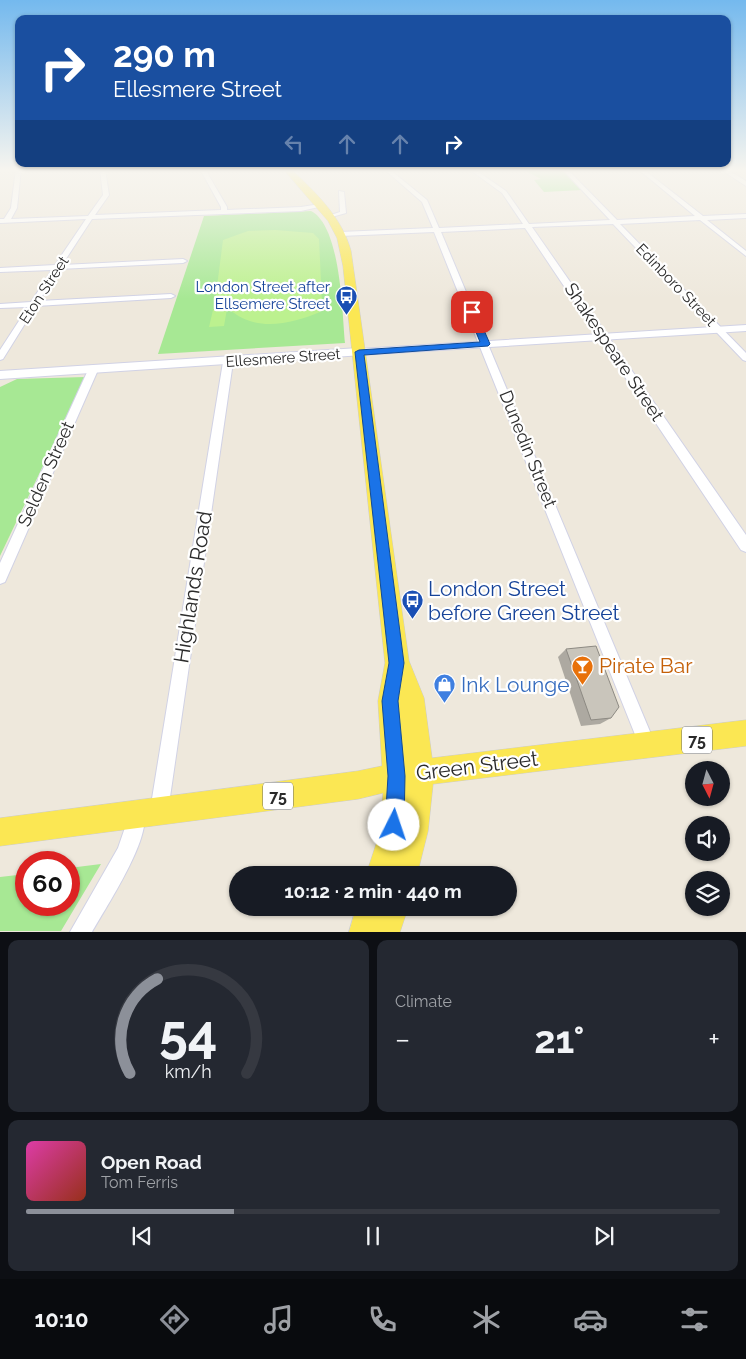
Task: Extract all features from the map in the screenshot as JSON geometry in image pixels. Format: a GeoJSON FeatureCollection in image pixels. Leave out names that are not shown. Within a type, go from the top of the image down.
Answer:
{"type":"FeatureCollection","features":[{"type":"Feature","properties":{"kind":"main road"},"geometry":{"type":"LineString","coordinates":[[326,212],[340,234],[348,266],[397,663],[390,701],[418,814],[404,866]]}},
{"type":"Feature","properties":{"kind":"main road","name":"Ellesmere Street"},"geometry":{"type":"LineString","coordinates":[[0,375],[228,362],[359,352]]}},
{"type":"Feature","properties":{"kind":"main road","name":"Green Street"},"geometry":{"type":"LineString","coordinates":[[0,832],[358,785],[409,774],[746,733]]}},
{"type":"Feature","properties":{"kind":"main road"},"geometry":{"type":"LineString","coordinates":[[384,866],[409,774]]}},
{"type":"Feature","properties":{"kind":"main road"},"geometry":{"type":"LineString","coordinates":[[365,932],[370,916]]}},
{"type":"Feature","properties":{"kind":"main road"},"geometry":{"type":"LineString","coordinates":[[384,932],[389,916]]}},
{"type":"Feature","properties":{"kind":"street","name":"Eton Street"},"geometry":{"type":"LineString","coordinates":[[0,357],[59,267],[73,242],[95,212]]}},
{"type":"Feature","properties":{"kind":"street"},"geometry":{"type":"LineString","coordinates":[[3,221],[213,212]]}},
{"type":"Feature","properties":{"kind":"street"},"geometry":{"type":"LineString","coordinates":[[330,217],[343,212]]}},
{"type":"Feature","properties":{"kind":"street","name":"Dunedin Street"},"geometry":{"type":"LineString","coordinates":[[430,212],[648,746]]}},
{"type":"Feature","properties":{"kind":"street","name":"Shakespeare Street"},"geometry":{"type":"LineString","coordinates":[[518,212],[746,546]]}},
{"type":"Feature","properties":{"kind":"street","name":"Edinboro Street"},"geometry":{"type":"LineString","coordinates":[[607,212],[746,358]]}},
{"type":"Feature","properties":{"kind":"street"},"geometry":{"type":"LineString","coordinates":[[694,212],[746,254]]}},
{"type":"Feature","properties":{"kind":"street"},"geometry":{"type":"LineString","coordinates":[[340,234],[746,216]]}},
{"type":"Feature","properties":{"kind":"street"},"geometry":{"type":"LineString","coordinates":[[0,270],[183,261]]}},
{"type":"Feature","properties":{"kind":"street"},"geometry":{"type":"LineString","coordinates":[[0,306],[171,296]]}},
{"type":"Feature","properties":{"kind":"street","name":"Ellesmere Street"},"geometry":{"type":"LineString","coordinates":[[359,352],[746,328]]}},
{"type":"Feature","properties":{"kind":"street","name":"Highlands Road"},"geometry":{"type":"LineString","coordinates":[[80,932],[125,855],[132,838],[148,814],[228,362]]}},
{"type":"Feature","properties":{"kind":"street","name":"Selden Street"},"geometry":{"type":"LineString","coordinates":[[0,578],[93,370]]}},
{"type":"Feature","properties":{"kind":"green space"},"geometry":{"type":"Polygon","coordinates":[[[313,212],[321,220],[329,234],[338,271],[345,343],[158,354],[204,216],[313,212]]]}},
{"type":"Feature","properties":{"kind":"green space"},"geometry":{"type":"Polygon","coordinates":[[[275,230],[313,233],[319,239],[322,303],[320,312],[294,321],[265,324],[244,319],[227,309],[224,326],[209,327],[213,310],[226,309],[217,307],[215,302],[223,240],[248,231],[275,230]]]}},
{"type":"Feature","properties":{"kind":"green space"},"geometry":{"type":"Polygon","coordinates":[[[85,377],[0,556],[0,387],[17,379],[85,377]]]}},
{"type":"Feature","properties":{"kind":"green space"},"geometry":{"type":"Polygon","coordinates":[[[101,864],[80,899],[80,867],[101,864]]]}},
{"type":"Feature","properties":{"kind":"green space"},"geometry":{"type":"Polygon","coordinates":[[[15,875],[15,916],[70,916],[61,931],[0,931],[0,877],[15,875]]]}},
{"type":"Feature","properties":{"kind":"building"},"geometry":{"type":"Polygon","coordinates":[[[596,646],[619,707],[611,718],[591,720],[566,649],[596,646]]]}},
{"type":"Feature","properties":{"kind":"place","name":"London Street after Ellsemere Street"},"geometry":{"type":"Point","coordinates":[346,315]}},
{"type":"Feature","properties":{"kind":"place","name":"London Street before Green Street"},"geometry":{"type":"Point","coordinates":[412,620]}},
{"type":"Feature","properties":{"kind":"place","name":"Pirate Bar"},"geometry":{"type":"Point","coordinates":[583,685]}},
{"type":"Feature","properties":{"kind":"place","name":"Ink Lounge"},"geometry":{"type":"Point","coordinates":[445,704]}},
{"type":"Feature","properties":{"kind":"route"},"geometry":{"type":"LineString","coordinates":[[394,825],[397,776],[390,701],[397,663],[359,352],[485,344],[472,312]]}}]}
